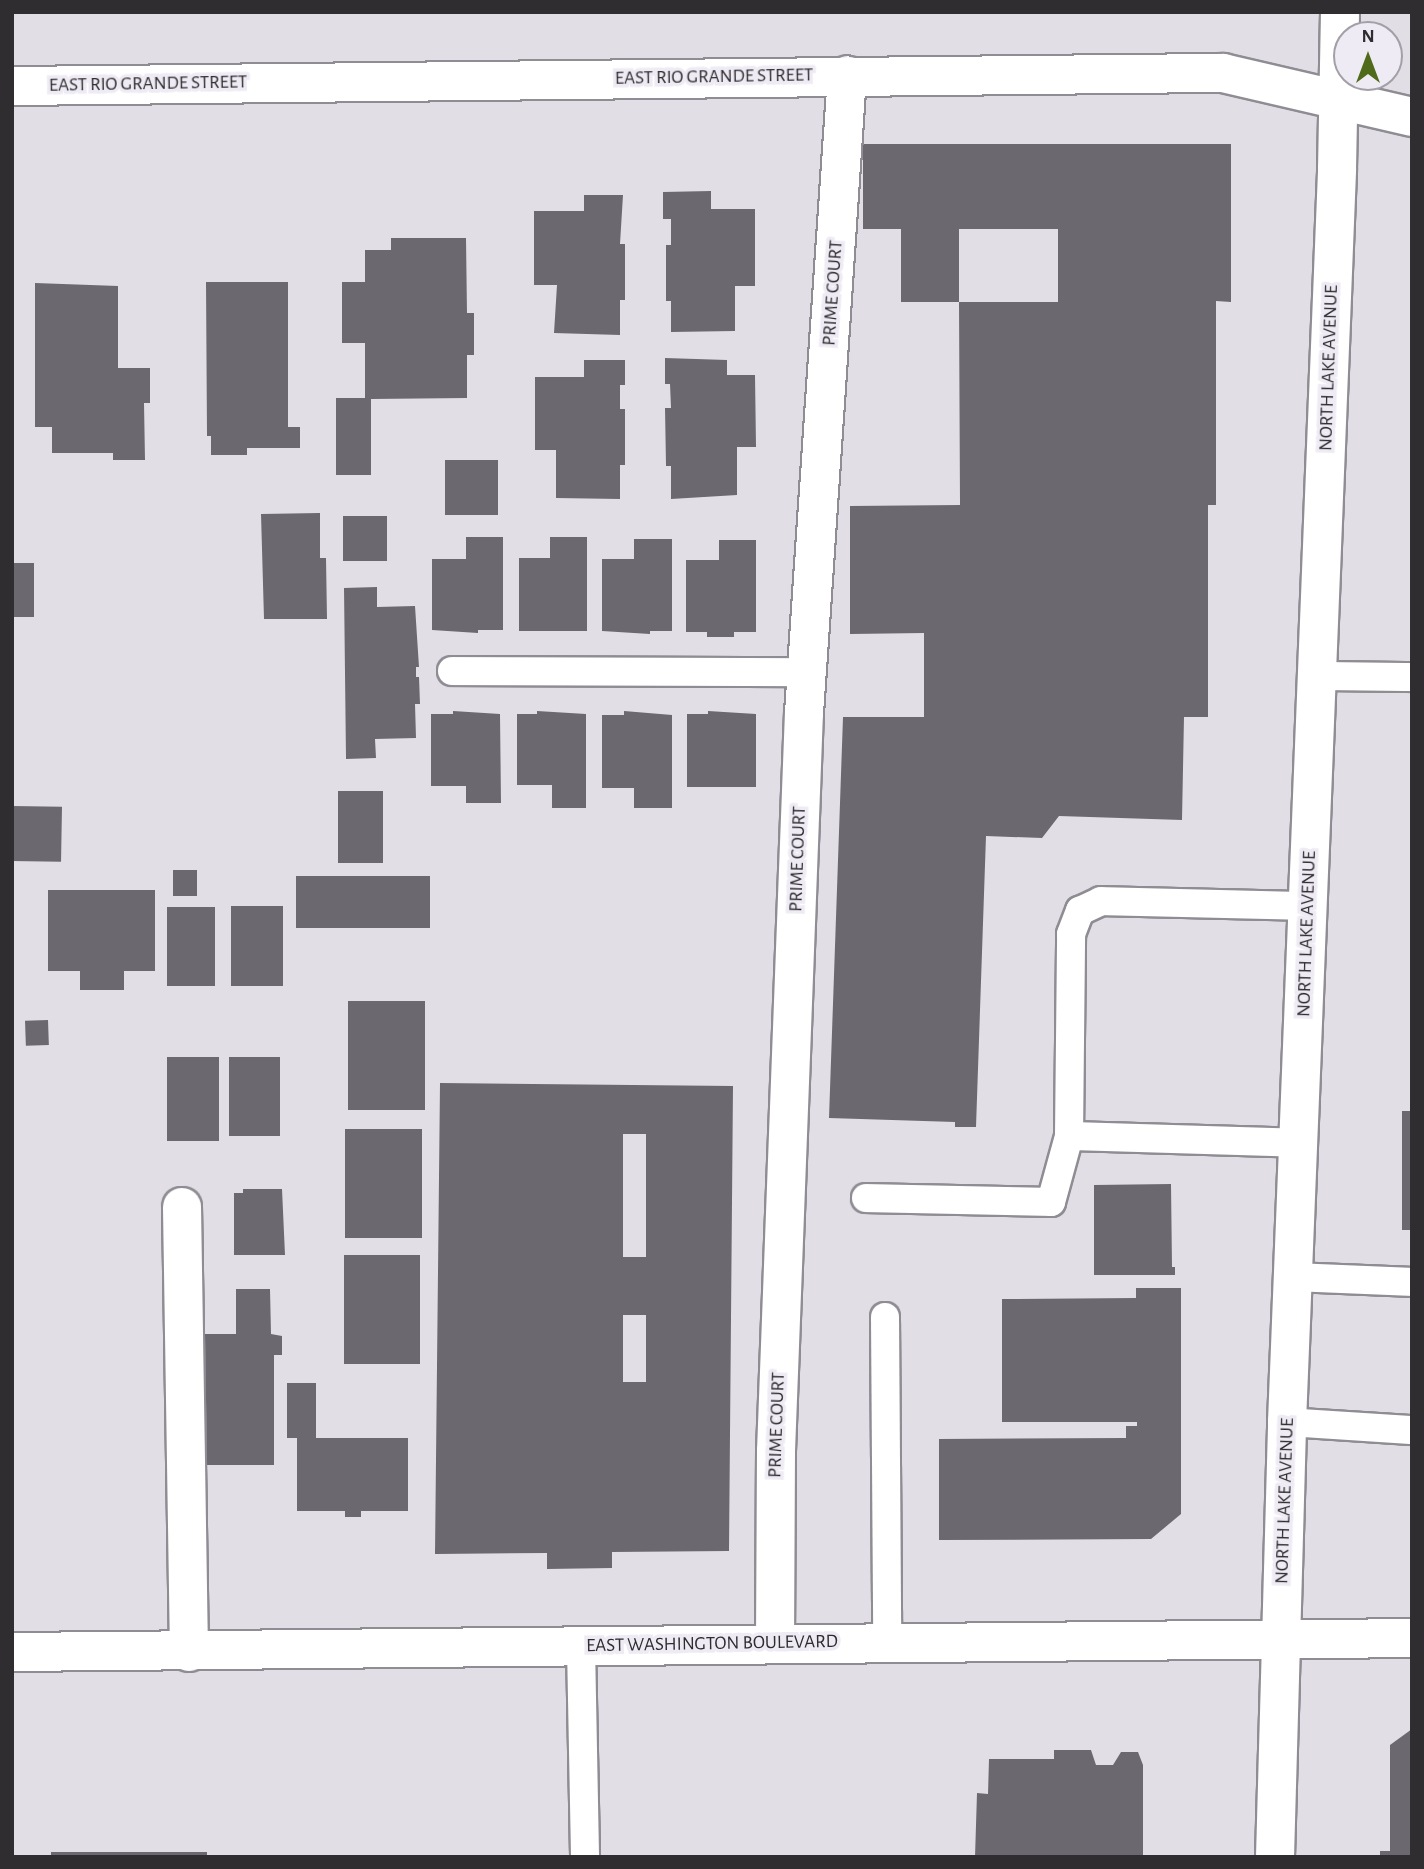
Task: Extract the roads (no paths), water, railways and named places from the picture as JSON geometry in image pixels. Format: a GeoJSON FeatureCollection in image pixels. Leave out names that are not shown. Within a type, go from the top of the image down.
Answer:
{"type":"FeatureCollection","features":[{"type":"Feature","properties":{"kind":"street","name":"NORTH LAKE AVENUE"},"geometry":{"type":"LineString","coordinates":[[1275,1857],[1287,1422],[1295,1277],[1340,12]]}},
{"type":"Feature","properties":{"kind":"street","name":"EAST RIO GRANDE STREET"},"geometry":{"type":"LineString","coordinates":[[12,86],[847,75],[1223,74],[1412,117]]}},
{"type":"Feature","properties":{"kind":"street","name":"PRIME COURT"},"geometry":{"type":"LineString","coordinates":[[775,1643],[776,1451],[807,672],[847,75]]}},
{"type":"Feature","properties":{"kind":"street"},"geometry":{"type":"LineString","coordinates":[[182,1207],[189,1652]]}},
{"type":"Feature","properties":{"kind":"street","name":"EAST WASHINGTON BOULEVARD"},"geometry":{"type":"LineString","coordinates":[[12,1652],[1412,1638]]}},
{"type":"Feature","properties":{"kind":"lane"},"geometry":{"type":"LineString","coordinates":[[453,671],[807,672]]}},
{"type":"Feature","properties":{"kind":"lane"},"geometry":{"type":"LineString","coordinates":[[1317,676],[1412,677]]}},
{"type":"Feature","properties":{"kind":"lane"},"geometry":{"type":"LineString","coordinates":[[866,1198],[1051,1202],[1069,1136],[1071,934],[1080,911],[1101,901],[1307,906]]}},
{"type":"Feature","properties":{"kind":"lane"},"geometry":{"type":"LineString","coordinates":[[1069,1136],[1300,1143]]}},
{"type":"Feature","properties":{"kind":"lane"},"geometry":{"type":"LineString","coordinates":[[1295,1277],[1412,1282]]}},
{"type":"Feature","properties":{"kind":"lane"},"geometry":{"type":"LineString","coordinates":[[885,1317],[887,1642]]}},
{"type":"Feature","properties":{"kind":"lane"},"geometry":{"type":"LineString","coordinates":[[1287,1422],[1412,1430]]}},
{"type":"Feature","properties":{"kind":"lane"},"geometry":{"type":"LineString","coordinates":[[582,1646],[584,1857]]}}]}
